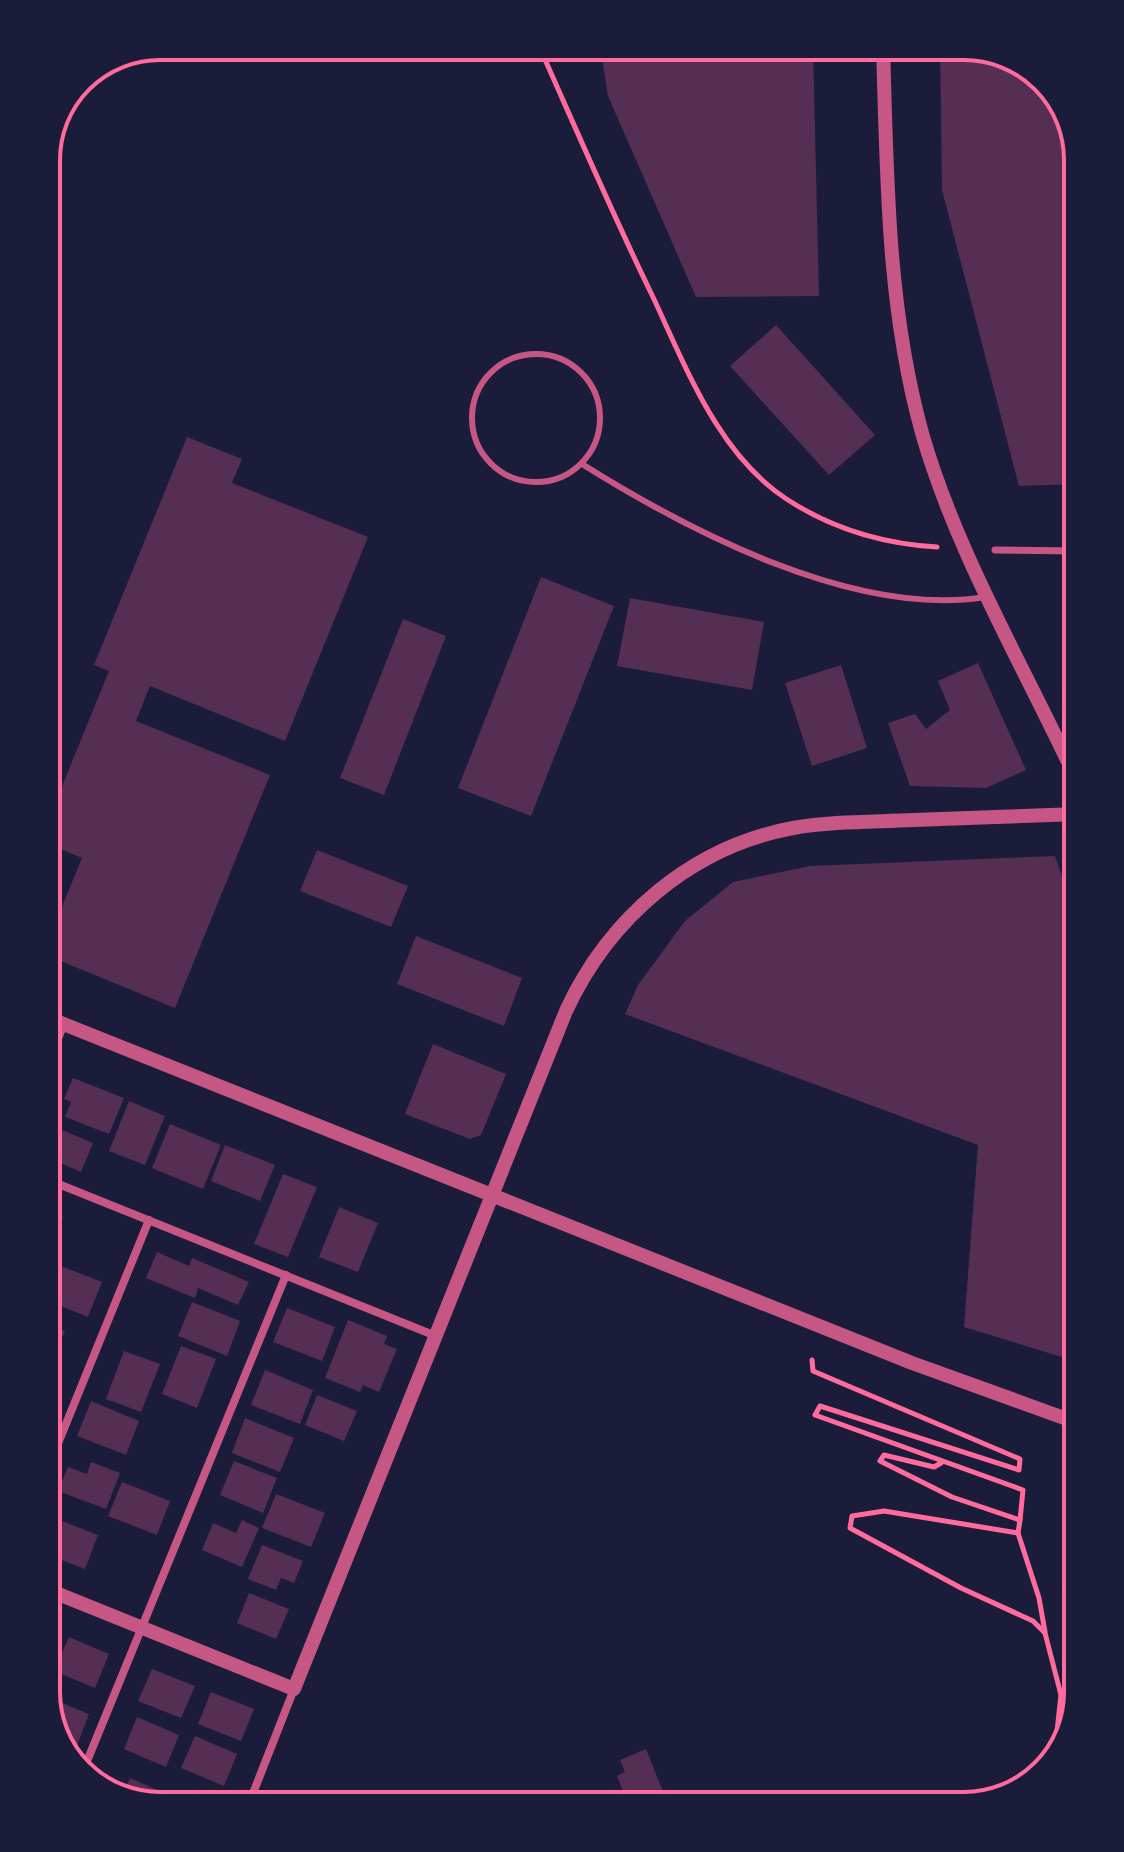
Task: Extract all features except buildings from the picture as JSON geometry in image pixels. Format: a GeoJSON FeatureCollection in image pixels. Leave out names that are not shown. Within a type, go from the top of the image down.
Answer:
{"type":"FeatureCollection","features":[{"type":"Feature","properties":{"kind":"street"},"geometry":{"type":"LineString","coordinates":[[883,60],[889,239],[903,344],[927,447],[951,514],[1064,754]]}},
{"type":"Feature","properties":{"kind":"street"},"geometry":{"type":"LineString","coordinates":[[995,550],[1064,551]]}},
{"type":"Feature","properties":{"kind":"street"},"geometry":{"type":"LineString","coordinates":[[254,1792],[566,1011],[591,962],[622,923],[680,873],[731,846],[793,828],[1064,815]]}},
{"type":"Feature","properties":{"kind":"street"},"geometry":{"type":"LineString","coordinates":[[60,1022],[912,1363],[1064,1418]]}},
{"type":"Feature","properties":{"kind":"street"},"geometry":{"type":"LineString","coordinates":[[60,1034],[64,1024]]}},
{"type":"Feature","properties":{"kind":"street"},"geometry":{"type":"LineString","coordinates":[[60,1185],[437,1336]]}},
{"type":"Feature","properties":{"kind":"street"},"geometry":{"type":"LineString","coordinates":[[60,1439],[149,1220]]}},
{"type":"Feature","properties":{"kind":"street"},"geometry":{"type":"LineString","coordinates":[[87,1760],[286,1275]]}},
{"type":"Feature","properties":{"kind":"street"},"geometry":{"type":"LineString","coordinates":[[60,1595],[294,1689]]}},
{"type":"Feature","properties":{"kind":"lane"},"geometry":{"type":"LineString","coordinates":[[534,353],[556,357],[576,367],[591,383],[598,401],[601,423],[595,445],[582,464],[563,477],[541,483],[518,480],[498,470],[483,455],[473,435],[471,413],[476,391],[490,372],[511,358],[534,353]]}},
{"type":"Feature","properties":{"kind":"lane"},"geometry":{"type":"LineString","coordinates":[[582,464],[658,512],[784,567],[888,594],[951,601],[989,597]]}},
{"type":"Feature","properties":{"kind":"path"},"geometry":{"type":"LineString","coordinates":[[545,60],[681,356],[708,411],[733,448],[786,499],[830,522],[875,539],[937,547]]}},
{"type":"Feature","properties":{"kind":"path"},"geometry":{"type":"LineString","coordinates":[[812,1360],[813,1371],[1020,1459],[1019,1470],[820,1406],[815,1415],[941,1463],[1023,1490],[1018,1533],[1039,1598],[1061,1695],[1057,1728]]}},
{"type":"Feature","properties":{"kind":"path"},"geometry":{"type":"LineString","coordinates":[[941,1463],[934,1467],[884,1455],[880,1461],[952,1497],[1020,1520]]}},
{"type":"Feature","properties":{"kind":"path"},"geometry":{"type":"LineString","coordinates":[[1018,1533],[884,1511],[852,1516],[850,1528],[961,1588],[1033,1621],[1045,1633]]}}]}
